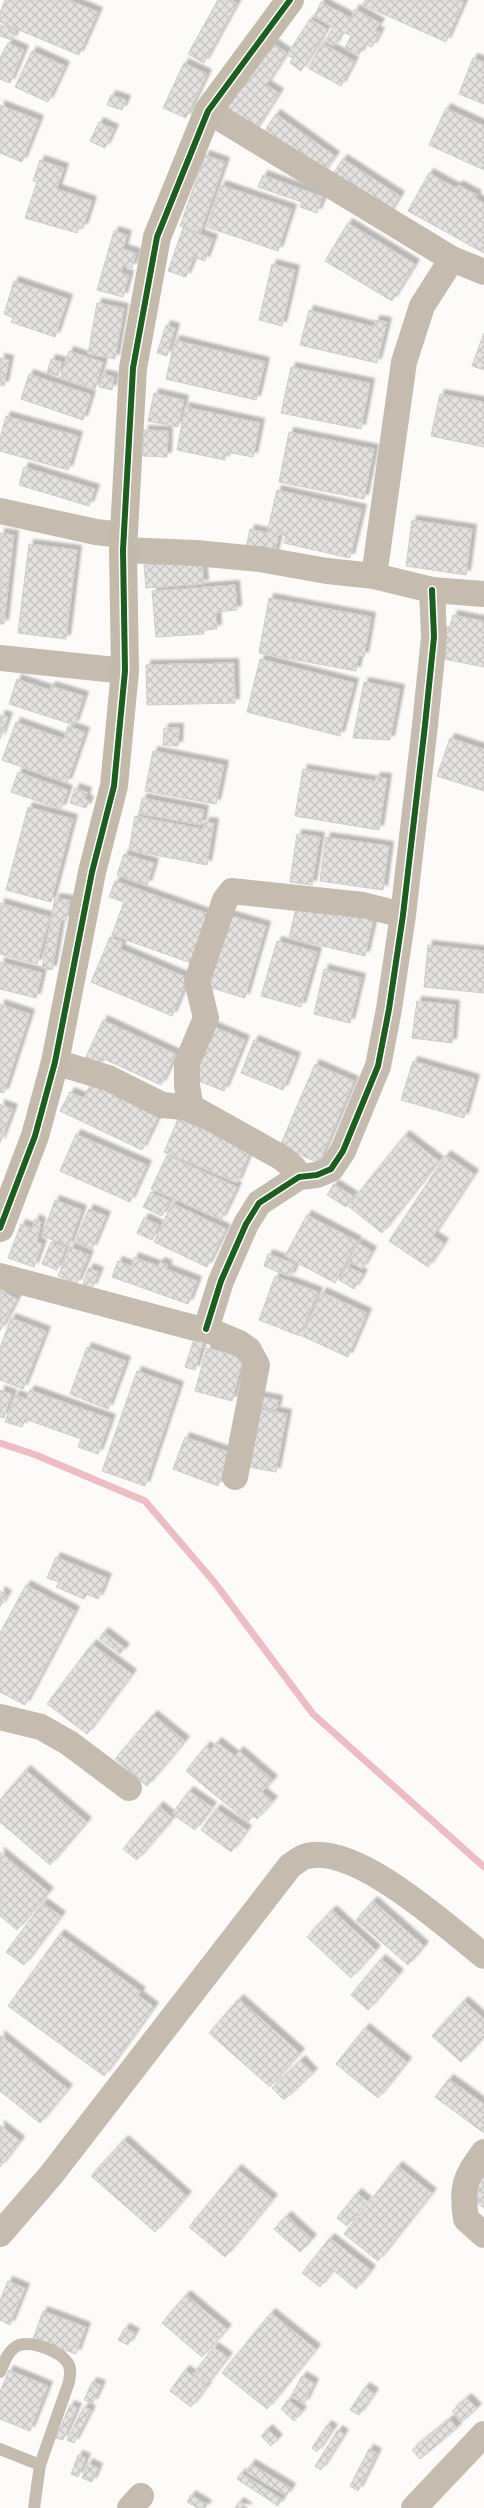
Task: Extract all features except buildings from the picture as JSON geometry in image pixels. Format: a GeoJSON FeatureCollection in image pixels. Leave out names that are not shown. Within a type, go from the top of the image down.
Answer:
{"type":"FeatureCollection","features":[{"type":"Feature","properties":{"kind":"street"},"geometry":{"type":"LineString","coordinates":[[0,1228],[35,1136],[55,1062],[92,872],[114,786],[125,671],[123,542],[133,368],[157,237],[208,111],[290,0]]}},
{"type":"Feature","properties":{"kind":"street"},"geometry":{"type":"LineString","coordinates":[[208,111],[452,259],[484,272]]}},
{"type":"Feature","properties":{"kind":"street"},"geometry":{"type":"LineString","coordinates":[[374,576],[404,362],[422,306],[452,259]]}},
{"type":"Feature","properties":{"kind":"street"},"geometry":{"type":"LineString","coordinates":[[0,511],[96,532],[123,542],[374,576],[432,590],[484,594]]}},
{"type":"Feature","properties":{"kind":"street"},"geometry":{"type":"LineString","coordinates":[[206,1329],[221,1281],[259,1203],[299,1177],[317,1175],[331,1169],[343,1151],[378,1066],[389,1009],[403,915],[434,637],[432,590]]}},
{"type":"Feature","properties":{"kind":"street"},"geometry":{"type":"LineString","coordinates":[[0,658],[125,671]]}},
{"type":"Feature","properties":{"kind":"street"},"geometry":{"type":"LineString","coordinates":[[193,1108],[190,1103],[187,1085],[187,1063],[206,1018],[197,981],[225,900],[232,891],[363,905],[403,915]]}},
{"type":"Feature","properties":{"kind":"street"},"geometry":{"type":"LineString","coordinates":[[55,1062],[108,1078],[162,1105],[193,1108],[282,1158],[294,1168],[299,1177]]}},
{"type":"Feature","properties":{"kind":"street"},"geometry":{"type":"LineString","coordinates":[[0,1276],[185,1326],[206,1329],[249,1350],[257,1365],[234,1476]]}},
{"type":"Feature","properties":{"kind":"street"},"geometry":{"type":"LineString","coordinates":[[0,1717],[41,1727],[129,1788]]}},
{"type":"Feature","properties":{"kind":"street"},"geometry":{"type":"LineString","coordinates":[[0,2234],[51,2175],[290,1866],[306,1856],[333,1856],[387,1881],[484,1956]]}},
{"type":"Feature","properties":{"kind":"street"},"geometry":{"type":"LineString","coordinates":[[484,2152],[471,2169],[462,2194],[466,2219],[484,2235]]}},
{"type":"Feature","properties":{"kind":"street"},"geometry":{"type":"LineString","coordinates":[[414,2508],[484,2434]]}},
{"type":"Feature","properties":{"kind":"lane"},"geometry":{"type":"LineString","coordinates":[[0,2372],[8,2353],[24,2343],[53,2352],[67,2362],[71,2371],[69,2382],[40,2465],[34,2508]]}},
{"type":"Feature","properties":{"kind":"lane"},"geometry":{"type":"LineString","coordinates":[[0,2449],[40,2465]]}},
{"type":"Feature","properties":{"kind":"waterway"},"geometry":{"type":"LineString","coordinates":[[0,1443],[36,1455],[145,1501],[215,1583],[313,1714],[484,1867]]}},
{"type":"Feature","properties":{"kind":"cycle path"},"geometry":{"type":"LineString","coordinates":[[0,1228],[35,1136],[55,1062],[92,872],[114,786],[125,671],[123,550],[133,368],[157,237],[208,111],[290,0]]}},
{"type":"Feature","properties":{"kind":"cycle path"},"geometry":{"type":"LineString","coordinates":[[206,1329],[221,1281],[246,1224],[259,1203],[299,1177],[317,1175],[331,1169],[343,1151],[378,1066],[389,1009],[403,915],[425,725],[434,637],[432,590]]}}]}
